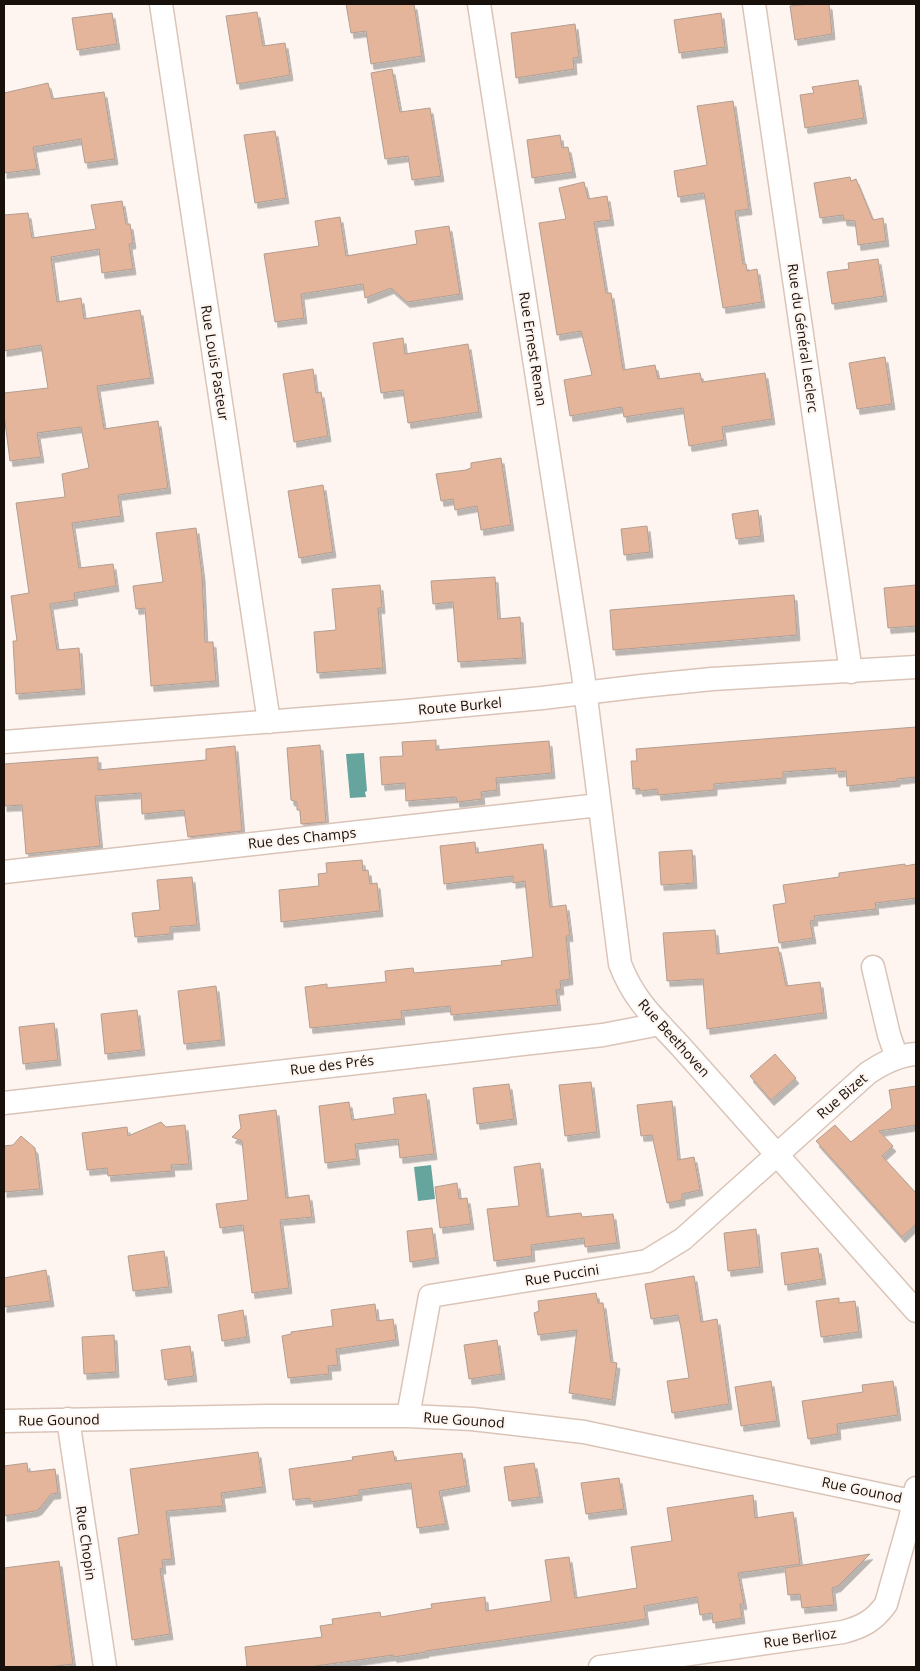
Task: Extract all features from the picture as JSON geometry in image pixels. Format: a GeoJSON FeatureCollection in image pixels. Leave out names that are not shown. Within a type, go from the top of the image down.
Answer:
{"type":"FeatureCollection","features":[{"type":"Feature","properties":{"kind":"street","name":"Rue Louis Pasteur"},"geometry":{"type":"LineString","coordinates":[[161,4],[269,722]]}},
{"type":"Feature","properties":{"kind":"street","name":"Rue Ernest Renan"},"geometry":{"type":"LineString","coordinates":[[479,4],[586,694]]}},
{"type":"Feature","properties":{"kind":"street","name":"Rue du Général Leclerc"},"geometry":{"type":"LineString","coordinates":[[754,4],[851,672]]}},
{"type":"Feature","properties":{"kind":"street","name":"Route Burkel"},"geometry":{"type":"LineString","coordinates":[[4,742],[269,722],[586,694],[712,679],[916,667]]}},
{"type":"Feature","properties":{"kind":"street","name":"Rue Beethoven"},"geometry":{"type":"LineString","coordinates":[[586,694],[620,964],[628,984],[638,1001],[916,1311]]}},
{"type":"Feature","properties":{"kind":"street","name":"Rue des Champs"},"geometry":{"type":"LineString","coordinates":[[4,872],[599,805]]}},
{"type":"Feature","properties":{"kind":"street"},"geometry":{"type":"LineString","coordinates":[[873,967],[887,1026],[906,1056]]}},
{"type":"Feature","properties":{"kind":"street","name":"Rue des Prés"},"geometry":{"type":"LineString","coordinates":[[4,1103],[603,1035],[660,1024]]}},
{"type":"Feature","properties":{"kind":"street","name":"Rue Bizet"},"geometry":{"type":"LineString","coordinates":[[777,1154],[868,1073],[884,1062],[906,1056]]}},
{"type":"Feature","properties":{"kind":"street","name":"Rue Puccini"},"geometry":{"type":"LineString","coordinates":[[408,1416],[430,1296],[647,1261],[683,1239],[777,1154]]}},
{"type":"Feature","properties":{"kind":"street","name":"Rue Gounod"},"geometry":{"type":"LineString","coordinates":[[4,1421],[408,1416],[472,1419],[584,1432],[915,1497]]}},
{"type":"Feature","properties":{"kind":"street","name":"Rue Chopin"},"geometry":{"type":"LineString","coordinates":[[68,1419],[104,1667]]}},
{"type":"Feature","properties":{"kind":"street","name":"Rue Berlioz"},"geometry":{"type":"LineString","coordinates":[[600,1667],[843,1632],[859,1628],[871,1622],[886,1604],[915,1497]]}},
{"type":"Feature","properties":{"kind":"water"},"geometry":{"type":"Polygon","coordinates":[[[364,753],[366,797],[350,798],[346,754],[364,753]]]}},
{"type":"Feature","properties":{"kind":"water"},"geometry":{"type":"Polygon","coordinates":[[[431,1165],[435,1199],[418,1201],[414,1167],[431,1165]]]}},
{"type":"Feature","properties":{"kind":"building"},"geometry":{"type":"Polygon","coordinates":[[[346,4],[414,4],[422,56],[371,64],[366,31],[351,33],[346,4]]]}},
{"type":"Feature","properties":{"kind":"building"},"geometry":{"type":"Polygon","coordinates":[[[829,4],[832,34],[795,40],[790,6],[829,4]]]}},
{"type":"Feature","properties":{"kind":"building"},"geometry":{"type":"Polygon","coordinates":[[[257,12],[263,46],[285,43],[290,75],[237,84],[226,16],[257,12]]]}},
{"type":"Feature","properties":{"kind":"building"},"geometry":{"type":"Polygon","coordinates":[[[112,13],[117,44],[77,50],[72,18],[112,13]]]}},
{"type":"Feature","properties":{"kind":"building"},"geometry":{"type":"Polygon","coordinates":[[[721,13],[725,47],[679,53],[674,20],[721,13]]]}},
{"type":"Feature","properties":{"kind":"building"},"geometry":{"type":"Polygon","coordinates":[[[575,24],[579,57],[573,58],[574,69],[516,78],[511,33],[575,24]]]}},
{"type":"Feature","properties":{"kind":"building"},"geometry":{"type":"Polygon","coordinates":[[[392,69],[400,112],[430,108],[441,176],[412,180],[408,156],[385,159],[371,73],[392,69]]]}},
{"type":"Feature","properties":{"kind":"building"},"geometry":{"type":"Polygon","coordinates":[[[858,80],[864,118],[805,128],[800,95],[814,93],[812,87],[858,80]]]}},
{"type":"Feature","properties":{"kind":"building"},"geometry":{"type":"Polygon","coordinates":[[[48,83],[52,99],[104,92],[115,159],[85,163],[81,139],[33,147],[37,169],[4,173],[4,93],[48,83]]]}},
{"type":"Feature","properties":{"kind":"building"},"geometry":{"type":"Polygon","coordinates":[[[733,101],[749,209],[735,211],[743,264],[746,264],[747,271],[757,269],[762,302],[723,308],[704,193],[678,197],[674,171],[707,165],[697,106],[733,101]]]}},
{"type":"Feature","properties":{"kind":"building"},"geometry":{"type":"Polygon","coordinates":[[[275,131],[286,198],[255,203],[244,135],[275,131]]]}},
{"type":"Feature","properties":{"kind":"building"},"geometry":{"type":"Polygon","coordinates":[[[560,135],[562,148],[568,147],[573,172],[532,178],[527,140],[560,135]]]}},
{"type":"Feature","properties":{"kind":"building"},"geometry":{"type":"Polygon","coordinates":[[[850,177],[851,181],[856,179],[873,220],[883,218],[886,241],[858,245],[855,221],[844,220],[843,215],[820,218],[814,183],[850,177]]]}},
{"type":"Feature","properties":{"kind":"building"},"geometry":{"type":"Polygon","coordinates":[[[584,182],[588,199],[607,196],[611,220],[594,222],[606,293],[611,293],[623,370],[655,365],[658,379],[700,373],[702,382],[765,373],[772,419],[722,427],[724,440],[689,446],[683,408],[624,417],[622,407],[570,416],[564,380],[592,375],[581,331],[557,335],[539,223],[566,219],[559,188],[584,182]]]}},
{"type":"Feature","properties":{"kind":"building"},"geometry":{"type":"Polygon","coordinates":[[[122,201],[126,224],[130,224],[133,243],[129,244],[133,269],[102,273],[99,249],[51,257],[57,302],[81,298],[84,319],[140,310],[151,378],[97,386],[104,429],[158,421],[168,488],[118,495],[121,516],[72,523],[79,568],[113,564],[116,586],[74,593],[75,600],[50,604],[57,650],[79,648],[82,689],[16,694],[13,641],[17,641],[11,596],[29,593],[16,503],[65,497],[62,474],[89,468],[81,427],[37,433],[41,457],[10,461],[4,414],[4,393],[48,388],[41,345],[4,351],[4,215],[28,213],[32,238],[96,229],[91,205],[122,201]]]}},
{"type":"Feature","properties":{"kind":"building"},"geometry":{"type":"Polygon","coordinates":[[[340,217],[346,256],[417,244],[415,231],[449,226],[460,294],[407,302],[391,288],[365,298],[363,284],[301,294],[304,318],[275,322],[264,254],[319,246],[315,221],[340,217]]]}},
{"type":"Feature","properties":{"kind":"building"},"geometry":{"type":"Polygon","coordinates":[[[878,259],[884,296],[832,304],[827,272],[849,269],[848,263],[878,259]]]}},
{"type":"Feature","properties":{"kind":"building"},"geometry":{"type":"Polygon","coordinates":[[[403,338],[405,354],[468,344],[479,412],[408,423],[403,390],[381,393],[373,343],[403,338]]]}},
{"type":"Feature","properties":{"kind":"building"},"geometry":{"type":"Polygon","coordinates":[[[885,357],[892,404],[857,409],[849,363],[885,357]]]}},
{"type":"Feature","properties":{"kind":"building"},"geometry":{"type":"Polygon","coordinates":[[[313,369],[316,393],[321,392],[328,436],[294,442],[283,374],[313,369]]]}},
{"type":"Feature","properties":{"kind":"building"},"geometry":{"type":"Polygon","coordinates":[[[501,458],[511,525],[481,530],[477,506],[455,510],[453,499],[441,501],[436,474],[466,470],[471,468],[471,463],[501,458]]]}},
{"type":"Feature","properties":{"kind":"building"},"geometry":{"type":"Polygon","coordinates":[[[323,485],[333,552],[299,558],[288,491],[323,485]]]}},
{"type":"Feature","properties":{"kind":"building"},"geometry":{"type":"Polygon","coordinates":[[[758,510],[761,536],[736,539],[732,514],[758,510]]]}},
{"type":"Feature","properties":{"kind":"building"},"geometry":{"type":"Polygon","coordinates":[[[647,526],[650,552],[624,555],[621,529],[647,526]]]}},
{"type":"Feature","properties":{"kind":"building"},"geometry":{"type":"Polygon","coordinates":[[[196,528],[202,575],[205,642],[213,642],[216,681],[151,686],[145,608],[136,609],[133,586],[163,582],[156,533],[196,528]]]}},
{"type":"Feature","properties":{"kind":"building"},"geometry":{"type":"Polygon","coordinates":[[[495,577],[498,619],[520,617],[523,658],[458,662],[453,602],[433,604],[431,581],[495,577]]]}},
{"type":"Feature","properties":{"kind":"building"},"geometry":{"type":"Polygon","coordinates":[[[380,585],[382,608],[378,608],[383,668],[317,673],[314,632],[336,630],[332,589],[380,585]]]}},
{"type":"Feature","properties":{"kind":"building"},"geometry":{"type":"Polygon","coordinates":[[[916,585],[916,626],[888,628],[884,588],[916,585]]]}},
{"type":"Feature","properties":{"kind":"building"},"geometry":{"type":"Polygon","coordinates":[[[794,595],[797,635],[613,650],[610,610],[794,595]]]}},
{"type":"Feature","properties":{"kind":"building"},"geometry":{"type":"Polygon","coordinates":[[[916,727],[916,777],[897,779],[897,781],[847,786],[846,771],[836,772],[835,768],[783,772],[783,778],[714,784],[714,790],[658,795],[657,789],[640,791],[639,788],[633,789],[631,761],[637,761],[636,749],[916,727]]]}},
{"type":"Feature","properties":{"kind":"building"},"geometry":{"type":"Polygon","coordinates":[[[436,740],[436,750],[549,741],[552,773],[496,778],[497,790],[481,792],[482,799],[457,802],[456,797],[406,801],[405,783],[382,785],[380,757],[403,756],[402,742],[436,740]]]}},
{"type":"Feature","properties":{"kind":"building"},"geometry":{"type":"Polygon","coordinates":[[[320,745],[326,822],[301,824],[300,810],[297,810],[297,802],[291,800],[287,748],[320,745]]]}},
{"type":"Feature","properties":{"kind":"building"},"geometry":{"type":"Polygon","coordinates":[[[235,746],[242,831],[188,837],[184,810],[142,814],[141,793],[95,796],[100,846],[26,854],[22,805],[4,806],[4,764],[98,757],[98,770],[206,760],[206,749],[235,746]]]}},
{"type":"Feature","properties":{"kind":"building"},"geometry":{"type":"Polygon","coordinates":[[[475,842],[476,853],[543,844],[550,907],[566,905],[570,936],[566,936],[570,979],[560,981],[561,989],[556,990],[558,1005],[451,1015],[450,1006],[401,1011],[402,1019],[310,1028],[305,987],[327,984],[327,988],[386,982],[385,971],[413,968],[414,973],[502,965],[501,961],[533,957],[525,881],[513,883],[513,876],[444,884],[440,846],[475,842]]]}},
{"type":"Feature","properties":{"kind":"building"},"geometry":{"type":"Polygon","coordinates":[[[692,850],[694,883],[661,885],[659,852],[692,850]]]}},
{"type":"Feature","properties":{"kind":"building"},"geometry":{"type":"Polygon","coordinates":[[[362,860],[363,871],[368,870],[370,884],[377,883],[380,911],[281,922],[279,890],[319,886],[318,874],[327,873],[326,863],[362,860]]]}},
{"type":"Feature","properties":{"kind":"building"},"geometry":{"type":"Polygon","coordinates":[[[905,864],[905,866],[916,864],[916,898],[875,903],[876,909],[814,916],[815,920],[810,921],[813,938],[779,943],[773,905],[786,903],[783,885],[839,877],[839,873],[905,864]]]}},
{"type":"Feature","properties":{"kind":"building"},"geometry":{"type":"Polygon","coordinates":[[[192,877],[197,925],[170,927],[170,934],[135,937],[132,913],[160,910],[157,880],[192,877]]]}},
{"type":"Feature","properties":{"kind":"building"},"geometry":{"type":"Polygon","coordinates":[[[715,930],[717,954],[778,947],[786,986],[820,982],[824,1013],[707,1029],[703,979],[667,981],[663,933],[715,930]]]}},
{"type":"Feature","properties":{"kind":"building"},"geometry":{"type":"Polygon","coordinates":[[[216,986],[222,1040],[184,1044],[178,991],[216,986]]]}},
{"type":"Feature","properties":{"kind":"building"},"geometry":{"type":"Polygon","coordinates":[[[137,1010],[142,1050],[105,1054],[101,1014],[137,1010]]]}},
{"type":"Feature","properties":{"kind":"building"},"geometry":{"type":"Polygon","coordinates":[[[54,1023],[58,1060],[23,1064],[19,1027],[54,1023]]]}},
{"type":"Feature","properties":{"kind":"building"},"geometry":{"type":"Polygon","coordinates":[[[775,1054],[796,1078],[771,1100],[750,1076],[775,1054]]]}},
{"type":"Feature","properties":{"kind":"building"},"geometry":{"type":"Polygon","coordinates":[[[591,1082],[597,1132],[565,1136],[559,1085],[591,1082]]]}},
{"type":"Feature","properties":{"kind":"building"},"geometry":{"type":"Polygon","coordinates":[[[509,1084],[514,1119],[477,1124],[473,1088],[509,1084]]]}},
{"type":"Feature","properties":{"kind":"building"},"geometry":{"type":"Polygon","coordinates":[[[916,1086],[916,1125],[879,1131],[893,1146],[882,1156],[916,1193],[916,1224],[902,1237],[816,1141],[835,1125],[851,1142],[892,1108],[889,1090],[916,1086]]]}},
{"type":"Feature","properties":{"kind":"building"},"geometry":{"type":"Polygon","coordinates":[[[426,1094],[434,1154],[400,1158],[398,1139],[355,1144],[357,1159],[325,1163],[319,1106],[349,1102],[352,1120],[395,1114],[393,1098],[426,1094]]]}},
{"type":"Feature","properties":{"kind":"building"},"geometry":{"type":"Polygon","coordinates":[[[672,1101],[678,1160],[694,1157],[700,1190],[682,1194],[682,1200],[667,1203],[652,1135],[641,1136],[637,1105],[672,1101]]]}},
{"type":"Feature","properties":{"kind":"building"},"geometry":{"type":"Polygon","coordinates":[[[276,1110],[286,1198],[309,1195],[312,1217],[280,1220],[289,1288],[252,1293],[243,1225],[220,1228],[216,1204],[248,1200],[242,1141],[232,1137],[241,1128],[239,1115],[276,1110]]]}},
{"type":"Feature","properties":{"kind":"building"},"geometry":{"type":"Polygon","coordinates":[[[161,1122],[166,1127],[185,1125],[189,1164],[171,1165],[172,1171],[108,1176],[107,1168],[87,1170],[82,1133],[127,1127],[128,1136],[161,1122]]]}},
{"type":"Feature","properties":{"kind":"building"},"geometry":{"type":"Polygon","coordinates":[[[21,1136],[35,1148],[40,1189],[4,1192],[4,1146],[13,1145],[21,1136]]]}},
{"type":"Feature","properties":{"kind":"building"},"geometry":{"type":"Polygon","coordinates":[[[540,1163],[547,1217],[581,1213],[582,1217],[613,1214],[617,1243],[585,1247],[584,1238],[531,1245],[532,1256],[494,1261],[487,1209],[519,1206],[514,1167],[540,1163]]]}},
{"type":"Feature","properties":{"kind":"building"},"geometry":{"type":"Polygon","coordinates":[[[457,1183],[459,1199],[467,1198],[471,1224],[440,1228],[435,1187],[457,1183]]]}},
{"type":"Feature","properties":{"kind":"building"},"geometry":{"type":"Polygon","coordinates":[[[432,1228],[436,1258],[410,1262],[407,1231],[432,1228]]]}},
{"type":"Feature","properties":{"kind":"building"},"geometry":{"type":"Polygon","coordinates":[[[756,1229],[760,1267],[728,1271],[724,1233],[756,1229]]]}},
{"type":"Feature","properties":{"kind":"building"},"geometry":{"type":"Polygon","coordinates":[[[818,1248],[823,1279],[785,1285],[781,1253],[818,1248]]]}},
{"type":"Feature","properties":{"kind":"building"},"geometry":{"type":"Polygon","coordinates":[[[164,1251],[169,1287],[133,1291],[128,1256],[164,1251]]]}},
{"type":"Feature","properties":{"kind":"building"},"geometry":{"type":"Polygon","coordinates":[[[46,1270],[51,1301],[4,1307],[4,1278],[46,1270]]]}},
{"type":"Feature","properties":{"kind":"building"},"geometry":{"type":"Polygon","coordinates":[[[694,1276],[701,1322],[717,1319],[729,1404],[672,1413],[667,1381],[689,1378],[681,1328],[678,1315],[651,1319],[645,1284],[694,1276]]]}},
{"type":"Feature","properties":{"kind":"building"},"geometry":{"type":"Polygon","coordinates":[[[596,1293],[598,1303],[603,1303],[611,1362],[617,1363],[612,1400],[569,1393],[577,1330],[538,1335],[534,1313],[539,1311],[538,1301],[596,1293]]]}},
{"type":"Feature","properties":{"kind":"building"},"geometry":{"type":"Polygon","coordinates":[[[839,1298],[839,1303],[855,1301],[859,1332],[821,1337],[816,1301],[839,1298]]]}},
{"type":"Feature","properties":{"kind":"building"},"geometry":{"type":"Polygon","coordinates":[[[375,1304],[377,1321],[393,1319],[396,1340],[336,1349],[338,1365],[328,1366],[329,1374],[288,1378],[282,1336],[291,1334],[291,1332],[333,1326],[331,1310],[375,1304]]]}},
{"type":"Feature","properties":{"kind":"building"},"geometry":{"type":"Polygon","coordinates":[[[243,1310],[247,1337],[222,1341],[218,1315],[243,1310]]]}},
{"type":"Feature","properties":{"kind":"building"},"geometry":{"type":"Polygon","coordinates":[[[114,1335],[116,1372],[84,1374],[82,1337],[114,1335]]]}},
{"type":"Feature","properties":{"kind":"building"},"geometry":{"type":"Polygon","coordinates":[[[497,1340],[502,1374],[469,1379],[464,1345],[497,1340]]]}},
{"type":"Feature","properties":{"kind":"building"},"geometry":{"type":"Polygon","coordinates":[[[190,1346],[194,1376],[165,1380],[161,1350],[190,1346]]]}},
{"type":"Feature","properties":{"kind":"building"},"geometry":{"type":"Polygon","coordinates":[[[771,1381],[777,1421],[741,1426],[735,1387],[771,1381]]]}},
{"type":"Feature","properties":{"kind":"building"},"geometry":{"type":"Polygon","coordinates":[[[893,1381],[898,1415],[837,1424],[838,1434],[808,1439],[802,1401],[863,1392],[862,1385],[893,1381]]]}},
{"type":"Feature","properties":{"kind":"building"},"geometry":{"type":"Polygon","coordinates":[[[393,1451],[395,1461],[462,1453],[467,1486],[439,1491],[446,1524],[417,1528],[411,1483],[359,1490],[359,1495],[311,1502],[310,1498],[293,1500],[289,1469],[353,1460],[352,1457],[393,1451]]]}},
{"type":"Feature","properties":{"kind":"building"},"geometry":{"type":"Polygon","coordinates":[[[258,1452],[263,1487],[221,1493],[223,1506],[166,1511],[172,1559],[162,1560],[163,1568],[160,1569],[170,1634],[132,1640],[118,1538],[139,1534],[130,1469],[258,1452]]]}},
{"type":"Feature","properties":{"kind":"building"},"geometry":{"type":"Polygon","coordinates":[[[27,1463],[28,1472],[55,1469],[58,1493],[51,1494],[39,1509],[35,1511],[4,1516],[4,1466],[27,1463]]]}},
{"type":"Feature","properties":{"kind":"building"},"geometry":{"type":"Polygon","coordinates":[[[534,1463],[540,1497],[509,1501],[504,1467],[534,1463]]]}},
{"type":"Feature","properties":{"kind":"building"},"geometry":{"type":"Polygon","coordinates":[[[619,1478],[624,1509],[586,1514],[581,1483],[619,1478]]]}},
{"type":"Feature","properties":{"kind":"building"},"geometry":{"type":"Polygon","coordinates":[[[753,1495],[755,1518],[793,1512],[800,1564],[738,1573],[744,1604],[740,1604],[742,1618],[713,1623],[712,1613],[700,1615],[697,1597],[644,1606],[646,1619],[628,1622],[394,1657],[393,1655],[309,1667],[247,1667],[245,1647],[322,1637],[320,1626],[333,1624],[332,1619],[380,1612],[381,1617],[432,1608],[431,1604],[485,1597],[486,1611],[551,1601],[545,1560],[569,1557],[575,1598],[637,1588],[631,1547],[672,1541],[667,1508],[753,1495]]]}},
{"type":"Feature","properties":{"kind":"building"},"geometry":{"type":"Polygon","coordinates":[[[870,1554],[838,1586],[832,1588],[834,1605],[802,1608],[800,1594],[788,1595],[785,1568],[870,1554]]]}},
{"type":"Feature","properties":{"kind":"building"},"geometry":{"type":"Polygon","coordinates":[[[59,1561],[73,1664],[47,1667],[4,1667],[4,1568],[59,1561]]]}}]}
